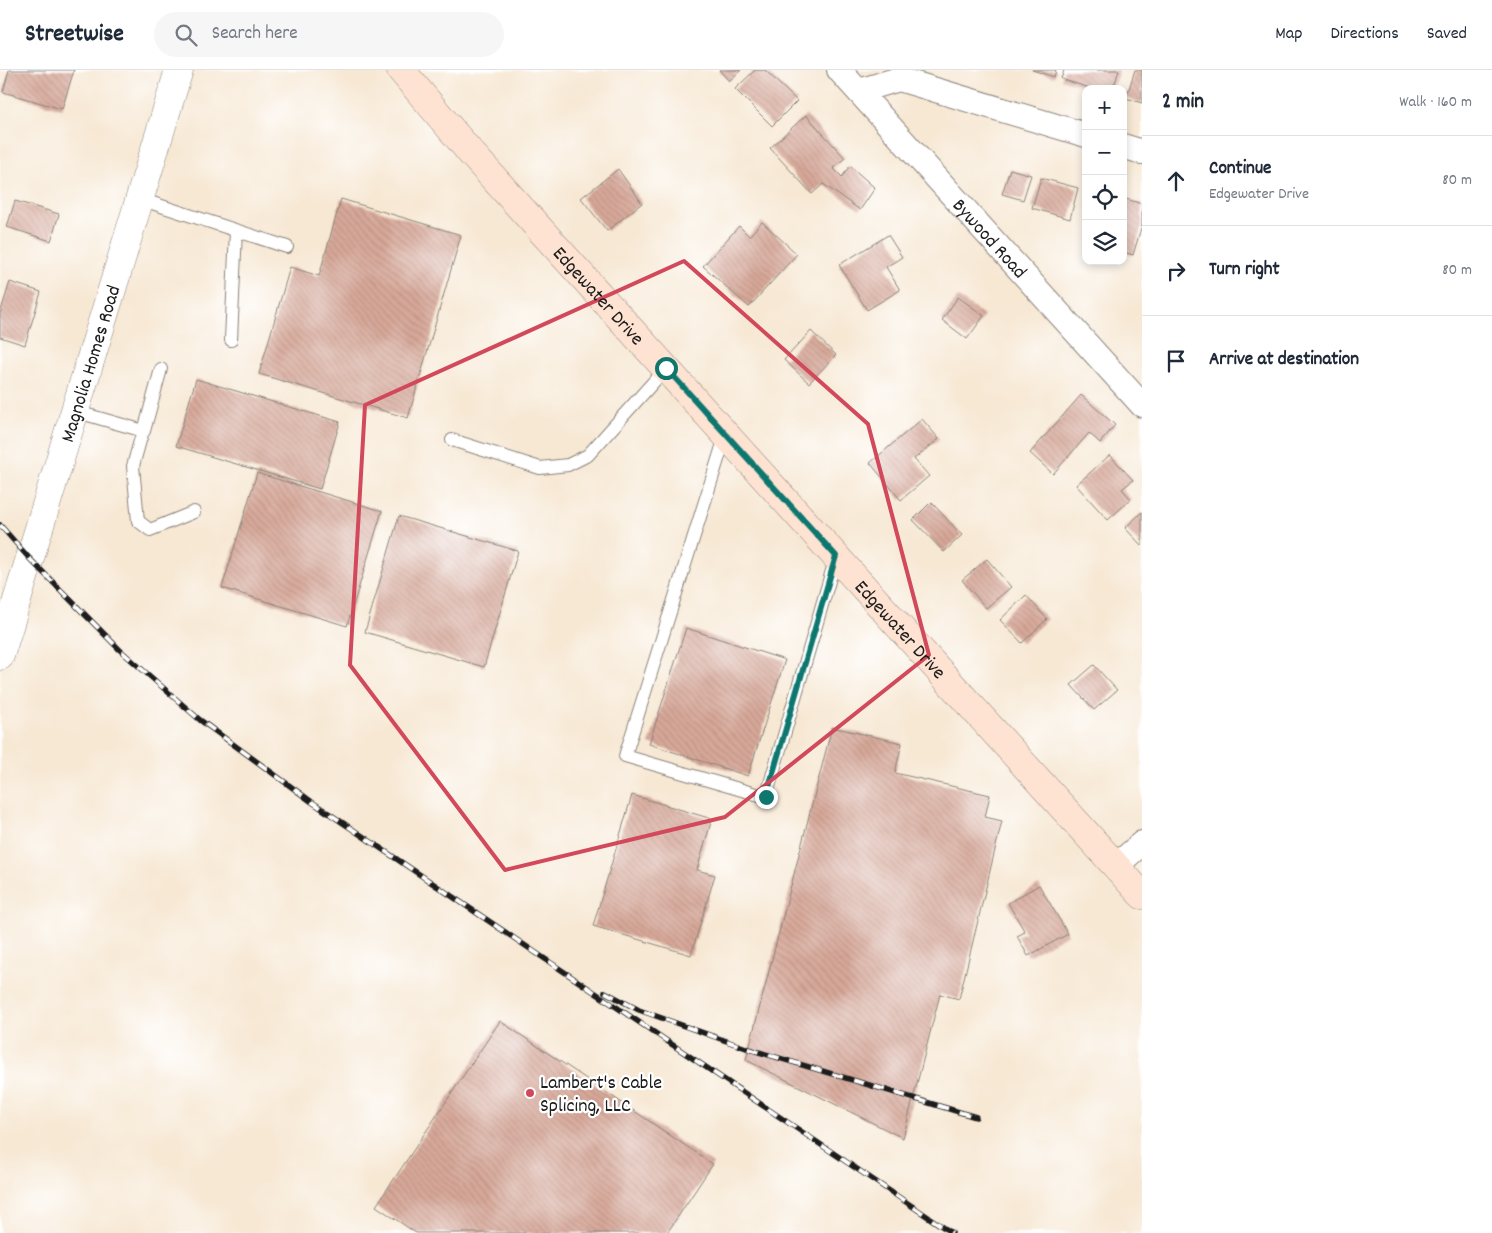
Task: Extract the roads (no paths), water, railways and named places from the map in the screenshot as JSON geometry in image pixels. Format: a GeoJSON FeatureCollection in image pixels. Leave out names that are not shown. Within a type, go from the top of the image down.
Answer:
{"type":"FeatureCollection","features":[{"type":"Feature","properties":{"kind":"main road","name":"Edgewater Drive"},"geometry":{"type":"LineString","coordinates":[[401,70],[471,153],[1142,895]]}},
{"type":"Feature","properties":{"kind":"street","name":"Magnolia Homes Road"},"geometry":{"type":"LineString","coordinates":[[0,656],[179,70]]}},
{"type":"Feature","properties":{"kind":"street","name":"Bywood Road"},"geometry":{"type":"LineString","coordinates":[[839,70],[1142,405]]}},
{"type":"Feature","properties":{"kind":"street"},"geometry":{"type":"LineString","coordinates":[[859,91],[899,79],[1082,134]]}},
{"type":"Feature","properties":{"kind":"street"},"geometry":{"type":"LineString","coordinates":[[1127,147],[1142,152]]}},
{"type":"Feature","properties":{"kind":"street"},"geometry":{"type":"LineString","coordinates":[[1116,866],[1142,843]]}},
{"type":"Feature","properties":{"kind":"lane"},"geometry":{"type":"LineString","coordinates":[[140,199],[287,247]]}},
{"type":"Feature","properties":{"kind":"lane"},"geometry":{"type":"LineString","coordinates":[[231,340],[236,231]]}},
{"type":"Feature","properties":{"kind":"lane"},"geometry":{"type":"LineString","coordinates":[[452,440],[540,468],[568,466],[588,454],[666,368]]}},
{"type":"Feature","properties":{"kind":"lane"},"geometry":{"type":"LineString","coordinates":[[161,369],[133,466],[138,521],[150,530],[194,512]]}},
{"type":"Feature","properties":{"kind":"lane"},"geometry":{"type":"LineString","coordinates":[[74,411],[143,430]]}},
{"type":"Feature","properties":{"kind":"lane"},"geometry":{"type":"LineString","coordinates":[[726,434],[625,756],[766,797],[836,556]]}},
{"type":"Feature","properties":{"kind":"railway"},"geometry":{"type":"LineString","coordinates":[[0,525],[29,558],[120,650],[200,720],[312,802],[952,1233]]}},
{"type":"Feature","properties":{"kind":"railway"},"geometry":{"type":"LineString","coordinates":[[605,992],[639,1010],[749,1049],[976,1117]]}},
{"type":"Feature","properties":{"kind":"place","name":"Lambert's Cable Splicing, LLC"},"geometry":{"type":"Point","coordinates":[530,1093]}}]}
